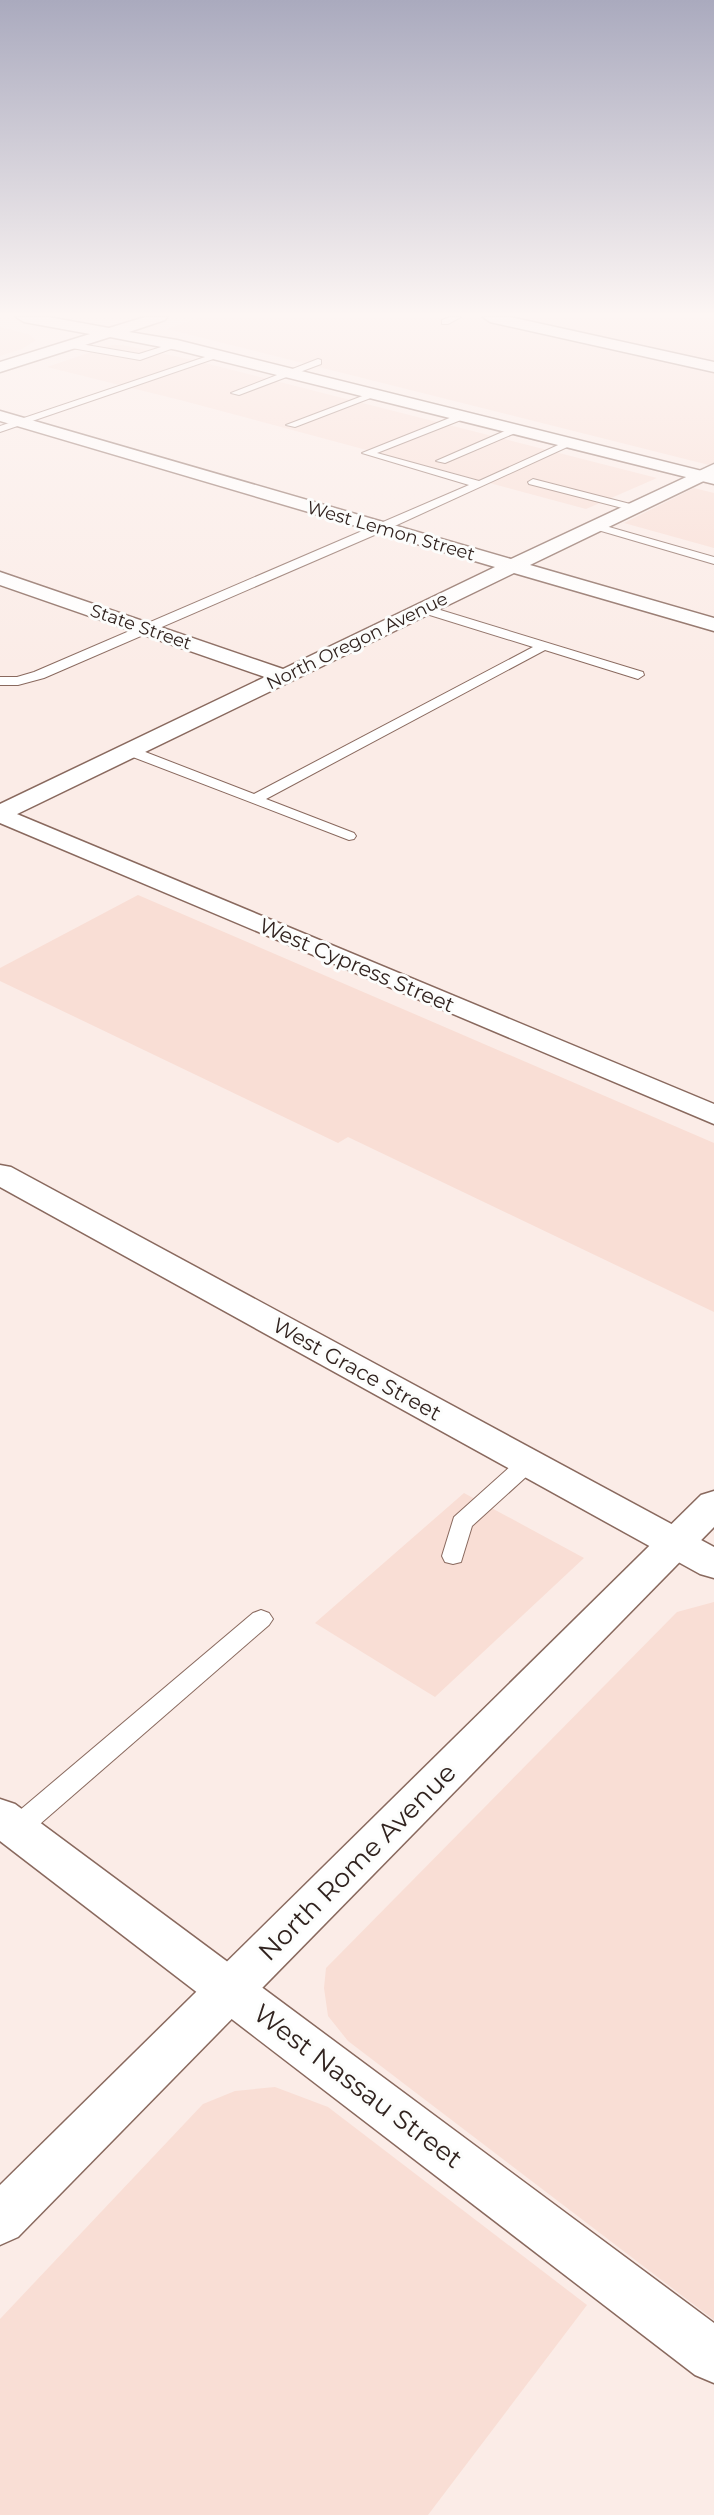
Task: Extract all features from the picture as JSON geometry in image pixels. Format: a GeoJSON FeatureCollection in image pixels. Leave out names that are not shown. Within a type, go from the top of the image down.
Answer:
{"type":"FeatureCollection","features":[{"type":"Feature","properties":{"kind":"street","name":"West Lemon Street"},"geometry":{"type":"LineString","coordinates":[[62,434],[714,625]]}},
{"type":"Feature","properties":{"kind":"street"},"geometry":{"type":"LineString","coordinates":[[537,434],[710,475]]}},
{"type":"Feature","properties":{"kind":"street","name":"North Oregon Avenue"},"geometry":{"type":"LineString","coordinates":[[0,813],[595,526],[710,475]]}},
{"type":"Feature","properties":{"kind":"street","name":"State Street"},"geometry":{"type":"LineString","coordinates":[[0,578],[283,676]]}},
{"type":"Feature","properties":{"kind":"street","name":"West Cypress Street"},"geometry":{"type":"LineString","coordinates":[[0,813],[714,1115]]}},
{"type":"Feature","properties":{"kind":"street","name":"West Grace Street"},"geometry":{"type":"LineString","coordinates":[[0,1174],[714,1564]]}},
{"type":"Feature","properties":{"kind":"street","name":"North Rome Avenue"},"geometry":{"type":"LineString","coordinates":[[0,2220],[714,1504]]}},
{"type":"Feature","properties":{"kind":"street","name":"West Nassau Street"},"geometry":{"type":"LineString","coordinates":[[8,1823],[714,2356]]}},
{"type":"Feature","properties":{"kind":"lane"},"geometry":{"type":"LineString","coordinates":[[415,434],[367,453],[478,484]]}},
{"type":"Feature","properties":{"kind":"lane"},"geometry":{"type":"LineString","coordinates":[[441,461],[503,434]]}},
{"type":"Feature","properties":{"kind":"lane"},"geometry":{"type":"LineString","coordinates":[[0,681],[18,681],[39,675],[148,630],[571,443]]}},
{"type":"Feature","properties":{"kind":"lane"},"geometry":{"type":"LineString","coordinates":[[534,482],[634,508]]}},
{"type":"Feature","properties":{"kind":"lane"},"geometry":{"type":"LineString","coordinates":[[595,526],[714,561]]}},
{"type":"Feature","properties":{"kind":"lane"},"geometry":{"type":"LineString","coordinates":[[424,609],[638,675]]}},
{"type":"Feature","properties":{"kind":"lane"},"geometry":{"type":"LineString","coordinates":[[255,799],[544,646]]}},
{"type":"Feature","properties":{"kind":"lane"},"geometry":{"type":"LineString","coordinates":[[130,751],[349,836]]}},
{"type":"Feature","properties":{"kind":"lane"},"geometry":{"type":"LineString","coordinates":[[453,1556],[462,1523],[529,1462]]}},
{"type":"Feature","properties":{"kind":"lane"},"geometry":{"type":"LineString","coordinates":[[8,1823],[261,1619]]}},
{"type":"Feature","properties":{"kind":"shaded area"},"geometry":{"type":"Polygon","coordinates":[[[308,434],[485,434],[657,478],[586,509],[308,434]]]}},
{"type":"Feature","properties":{"kind":"shaded area"},"geometry":{"type":"Polygon","coordinates":[[[587,434],[714,434],[714,462],[709,465],[587,434]]]}},
{"type":"Feature","properties":{"kind":"shaded area"},"geometry":{"type":"Polygon","coordinates":[[[694,488],[714,493],[714,548],[624,523],[694,488]]]}},
{"type":"Feature","properties":{"kind":"shaded area"},"geometry":{"type":"Polygon","coordinates":[[[138,895],[714,1143],[714,1312],[348,1137],[338,1143],[0,981],[0,968],[138,895]]]}},
{"type":"Feature","properties":{"kind":"shaded area"},"geometry":{"type":"Polygon","coordinates":[[[464,1493],[584,1558],[435,1697],[315,1623],[464,1493]]]}},
{"type":"Feature","properties":{"kind":"shaded area"},"geometry":{"type":"Polygon","coordinates":[[[714,1602],[714,2320],[348,2041],[328,2016],[324,1988],[326,1968],[677,1612],[714,1602]]]}},
{"type":"Feature","properties":{"kind":"shaded area"},"geometry":{"type":"Polygon","coordinates":[[[275,2087],[328,2107],[587,2305],[428,2515],[0,2515],[0,2319],[203,2104],[235,2091],[275,2087]]]}}]}
